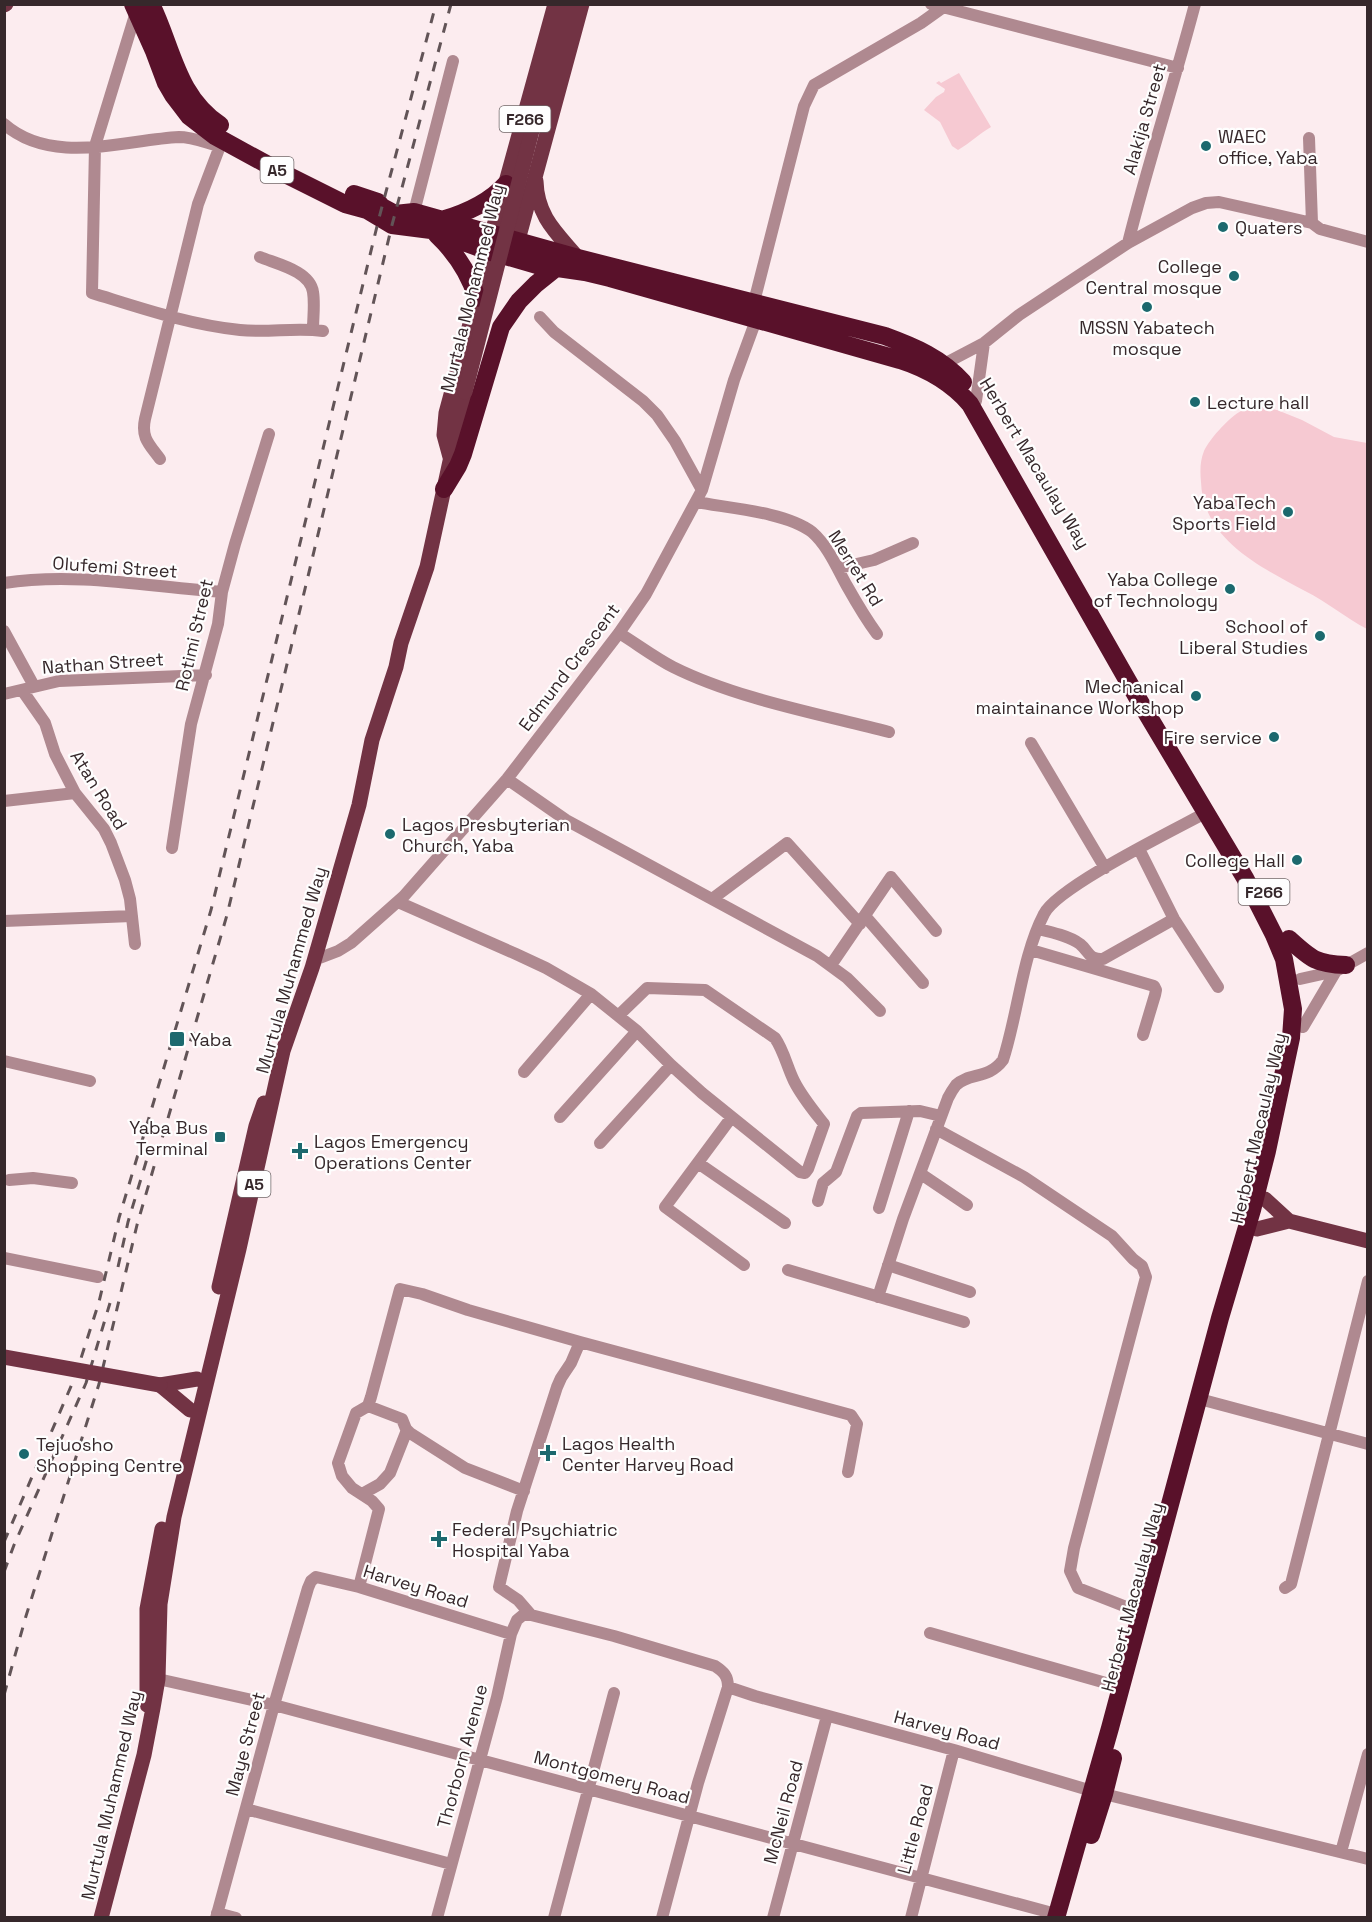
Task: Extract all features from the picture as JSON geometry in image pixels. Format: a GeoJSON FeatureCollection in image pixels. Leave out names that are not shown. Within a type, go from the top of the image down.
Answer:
{"type":"FeatureCollection","features":[{"type":"Feature","properties":{"kind":"highway","name":"A5"},"geometry":{"type":"LineString","coordinates":[[145,6],[154,51],[166,83],[189,116],[225,145],[345,204],[367,210],[387,223],[437,225],[492,233],[515,250]]}},
{"type":"Feature","properties":{"kind":"highway","name":"A5"},"geometry":{"type":"LineString","coordinates":[[145,6],[188,93],[208,117],[224,128],[326,182],[378,202],[390,212],[395,214],[414,212],[488,251],[515,250]]}},
{"type":"Feature","properties":{"kind":"highway"},"geometry":{"type":"LineString","coordinates":[[477,298],[472,280],[445,243],[437,225],[489,199],[506,184]]}},
{"type":"Feature","properties":{"kind":"highway","name":"Herbert Macaulay Way"},"geometry":{"type":"LineString","coordinates":[[515,250],[590,258],[916,365],[958,390],[970,404],[1137,697],[1207,812],[1258,904],[1284,959],[1293,1010],[1291,1038],[1270,1139],[1120,1687],[1098,1792]]}},
{"type":"Feature","properties":{"kind":"highway","name":"Herbert Macaulay Way"},"geometry":{"type":"LineString","coordinates":[[515,250],[556,268],[585,272],[755,311],[885,336],[915,347],[944,364],[971,391],[1289,939],[1300,979],[1303,1027],[1289,1098],[1257,1229],[1232,1309],[1098,1792],[1060,1916]]}},
{"type":"Feature","properties":{"kind":"highway"},"geometry":{"type":"LineString","coordinates":[[444,489],[463,454],[501,327],[519,301],[556,268]]}},
{"type":"Feature","properties":{"kind":"highway"},"geometry":{"type":"LineString","coordinates":[[1289,939],[1317,961],[1341,968]]}},
{"type":"Feature","properties":{"kind":"main road","name":"F266"},"geometry":{"type":"LineString","coordinates":[[492,233],[555,4]]}},
{"type":"Feature","properties":{"kind":"main road","name":"Murtala Mohammed Way"},"geometry":{"type":"LineString","coordinates":[[451,460],[465,392],[533,127],[569,4]]}},
{"type":"Feature","properties":{"kind":"main road"},"geometry":{"type":"LineString","coordinates":[[515,250],[582,4]]}},
{"type":"Feature","properties":{"kind":"main road"},"geometry":{"type":"LineString","coordinates":[[536,170],[536,190],[540,207],[556,234],[590,258]]}},
{"type":"Feature","properties":{"kind":"main road","name":"A5"},"geometry":{"type":"LineString","coordinates":[[451,460],[444,435],[446,413],[492,233]]}},
{"type":"Feature","properties":{"kind":"main road","name":"Murtula Muhammed Way"},"geometry":{"type":"LineString","coordinates":[[102,1917],[144,1755],[158,1679],[160,1604],[174,1517],[284,1051],[312,968],[359,805],[372,740],[427,567],[451,460]]}},
{"type":"Feature","properties":{"kind":"main road"},"geometry":{"type":"LineString","coordinates":[[144,1755],[147,1724],[147,1609],[155,1561],[256,1126],[284,1051]]}},
{"type":"Feature","properties":{"kind":"main road"},"geometry":{"type":"LineString","coordinates":[[1265,1199],[1289,1221]]}},
{"type":"Feature","properties":{"kind":"main road"},"geometry":{"type":"LineString","coordinates":[[1257,1229],[1289,1221],[1368,1240]]}},
{"type":"Feature","properties":{"kind":"main road"},"geometry":{"type":"LineString","coordinates":[[4,1357],[160,1385],[197,1379]]}},
{"type":"Feature","properties":{"kind":"main road"},"geometry":{"type":"LineString","coordinates":[[160,1385],[190,1410]]}},
{"type":"Feature","properties":{"kind":"street","name":"Alakija Street"},"geometry":{"type":"LineString","coordinates":[[1128,243],[1195,4]]}},
{"type":"Feature","properties":{"kind":"street"},"geometry":{"type":"LineString","coordinates":[[145,6],[95,146],[92,294],[171,317],[243,330],[318,330],[311,283],[301,274],[260,257]]}},
{"type":"Feature","properties":{"kind":"street"},"geometry":{"type":"LineString","coordinates":[[936,6],[1178,68]]}},
{"type":"Feature","properties":{"kind":"street","name":"Edmund Crescent"},"geometry":{"type":"LineString","coordinates":[[312,968],[317,959],[351,943],[398,902],[507,778],[619,633],[646,594],[702,490],[755,311],[804,106],[814,85],[921,23],[936,6]]}},
{"type":"Feature","properties":{"kind":"street"},"geometry":{"type":"LineString","coordinates":[[414,212],[453,61]]}},
{"type":"Feature","properties":{"kind":"street"},"geometry":{"type":"LineString","coordinates":[[4,124],[32,141],[53,147],[75,148],[182,137],[225,145],[198,204],[143,430],[146,440],[160,459]]}},
{"type":"Feature","properties":{"kind":"street"},"geometry":{"type":"LineString","coordinates":[[1309,138],[1312,224]]}},
{"type":"Feature","properties":{"kind":"street"},"geometry":{"type":"LineString","coordinates":[[944,364],[984,343],[1019,315],[1128,243],[1192,208],[1206,203],[1219,202],[1312,224],[1320,229],[1368,242]]}},
{"type":"Feature","properties":{"kind":"street"},"geometry":{"type":"LineString","coordinates":[[540,317],[554,332],[643,400],[657,415],[675,441],[702,490]]}},
{"type":"Feature","properties":{"kind":"street"},"geometry":{"type":"LineString","coordinates":[[976,401],[984,343]]}},
{"type":"Feature","properties":{"kind":"street","name":"Rotimi Street"},"geometry":{"type":"LineString","coordinates":[[172,848],[191,724],[218,624],[222,592],[269,434]]}},
{"type":"Feature","properties":{"kind":"street","name":"Merret Rd"},"geometry":{"type":"LineString","coordinates":[[696,502],[773,516],[795,523],[811,532],[839,568],[877,634]]}},
{"type":"Feature","properties":{"kind":"street"},"geometry":{"type":"LineString","coordinates":[[839,568],[874,560],[913,543]]}},
{"type":"Feature","properties":{"kind":"street","name":"Olufemi Street"},"geometry":{"type":"LineString","coordinates":[[4,583],[20,580],[109,582],[222,592]]}},
{"type":"Feature","properties":{"kind":"street","name":"Atan Road"},"geometry":{"type":"LineString","coordinates":[[4,631],[45,723],[55,754],[75,793],[104,829],[111,843],[125,880],[135,944]]}},
{"type":"Feature","properties":{"kind":"street"},"geometry":{"type":"LineString","coordinates":[[619,633],[673,667],[710,682],[755,697],[889,732]]}},
{"type":"Feature","properties":{"kind":"street","name":"Nathan Street"},"geometry":{"type":"LineString","coordinates":[[4,694],[59,681],[206,675]]}},
{"type":"Feature","properties":{"kind":"street"},"geometry":{"type":"LineString","coordinates":[[1031,743],[1105,868]]}},
{"type":"Feature","properties":{"kind":"street"},"geometry":{"type":"LineString","coordinates":[[507,778],[566,820],[797,944],[831,965],[880,1011]]}},
{"type":"Feature","properties":{"kind":"street"},"geometry":{"type":"LineString","coordinates":[[4,801],[75,793]]}},
{"type":"Feature","properties":{"kind":"street"},"geometry":{"type":"LineString","coordinates":[[878,1297],[903,1219],[948,1098],[955,1086],[991,1072],[1003,1060],[1031,950],[1049,905],[1105,868],[1207,812]]}},
{"type":"Feature","properties":{"kind":"street"},"geometry":{"type":"LineString","coordinates":[[712,899],[787,843],[923,983]]}},
{"type":"Feature","properties":{"kind":"street"},"geometry":{"type":"LineString","coordinates":[[1138,849],[1174,919],[1218,987]]}},
{"type":"Feature","properties":{"kind":"street"},"geometry":{"type":"LineString","coordinates":[[831,965],[891,877],[936,931]]}},
{"type":"Feature","properties":{"kind":"street"},"geometry":{"type":"LineString","coordinates":[[398,902],[546,968],[591,994],[637,1031],[671,1065],[731,1118],[800,1172],[805,1173],[824,1124],[794,1080],[780,1044],[775,1038],[710,992],[682,988],[647,988],[618,1015]]}},
{"type":"Feature","properties":{"kind":"street"},"geometry":{"type":"LineString","coordinates":[[4,921],[132,916]]}},
{"type":"Feature","properties":{"kind":"street"},"geometry":{"type":"LineString","coordinates":[[1038,929],[1078,944],[1090,956],[1103,959],[1174,919]]}},
{"type":"Feature","properties":{"kind":"street"},"geometry":{"type":"LineString","coordinates":[[1031,950],[1154,986],[1155,995],[1143,1035]]}},
{"type":"Feature","properties":{"kind":"street"},"geometry":{"type":"LineString","coordinates":[[1300,979],[1341,968],[1368,953]]}},
{"type":"Feature","properties":{"kind":"street"},"geometry":{"type":"LineString","coordinates":[[1303,1027],[1341,968]]}},
{"type":"Feature","properties":{"kind":"street"},"geometry":{"type":"LineString","coordinates":[[524,1072],[591,994]]}},
{"type":"Feature","properties":{"kind":"street"},"geometry":{"type":"LineString","coordinates":[[560,1117],[637,1031]]}},
{"type":"Feature","properties":{"kind":"street"},"geometry":{"type":"LineString","coordinates":[[4,1061],[90,1081]]}},
{"type":"Feature","properties":{"kind":"street"},"geometry":{"type":"LineString","coordinates":[[600,1143],[671,1065]]}},
{"type":"Feature","properties":{"kind":"street"},"geometry":{"type":"LineString","coordinates":[[879,1208],[909,1111]]}},
{"type":"Feature","properties":{"kind":"street"},"geometry":{"type":"LineString","coordinates":[[818,1201],[823,1183],[836,1172],[857,1116],[867,1112],[923,1111],[941,1116]]}},
{"type":"Feature","properties":{"kind":"street"},"geometry":{"type":"LineString","coordinates":[[731,1118],[665,1207],[744,1265]]}},
{"type":"Feature","properties":{"kind":"street"},"geometry":{"type":"LineString","coordinates":[[936,1129],[1024,1177],[1112,1236],[1142,1266],[1146,1277],[1074,1548],[1070,1571],[1078,1588],[1087,1593],[1129,1608],[1142,1608]]}},
{"type":"Feature","properties":{"kind":"street"},"geometry":{"type":"LineString","coordinates":[[698,1163],[785,1223]]}},
{"type":"Feature","properties":{"kind":"street"},"geometry":{"type":"LineString","coordinates":[[921,1174],[967,1205]]}},
{"type":"Feature","properties":{"kind":"street"},"geometry":{"type":"LineString","coordinates":[[6,1183],[33,1178],[72,1183]]}},
{"type":"Feature","properties":{"kind":"street"},"geometry":{"type":"LineString","coordinates":[[4,1258],[99,1277]]}},
{"type":"Feature","properties":{"kind":"street"},"geometry":{"type":"LineString","coordinates":[[888,1265],[970,1292]]}},
{"type":"Feature","properties":{"kind":"street"},"geometry":{"type":"LineString","coordinates":[[788,1270],[963,1322]]}},
{"type":"Feature","properties":{"kind":"street"},"geometry":{"type":"LineString","coordinates":[[1285,1588],[1291,1584],[1368,1281]]}},
{"type":"Feature","properties":{"kind":"street"},"geometry":{"type":"LineString","coordinates":[[358,1587],[379,1509],[372,1501],[352,1488],[342,1476],[338,1463],[356,1413],[368,1406],[400,1289],[580,1342],[851,1415],[857,1424],[848,1472]]}},
{"type":"Feature","properties":{"kind":"street"},"geometry":{"type":"LineString","coordinates":[[531,1615],[518,1600],[499,1587],[517,1511],[557,1387],[580,1342]]}},
{"type":"Feature","properties":{"kind":"street"},"geometry":{"type":"LineString","coordinates":[[1207,1401],[1368,1444]]}},
{"type":"Feature","properties":{"kind":"street"},"geometry":{"type":"LineString","coordinates":[[368,1406],[402,1419],[407,1430],[421,1441],[465,1468],[524,1491]]}},
{"type":"Feature","properties":{"kind":"street"},"geometry":{"type":"LineString","coordinates":[[362,1494],[380,1484],[390,1473],[407,1430]]}},
{"type":"Feature","properties":{"kind":"street","name":"Harvey Road"},"geometry":{"type":"LineString","coordinates":[[311,1581],[316,1577],[358,1587],[512,1634]]}},
{"type":"Feature","properties":{"kind":"street","name":"Maye Street"},"geometry":{"type":"LineString","coordinates":[[217,1915],[274,1705],[311,1581]]}},
{"type":"Feature","properties":{"kind":"street"},"geometry":{"type":"LineString","coordinates":[[512,1634],[517,1620],[523,1615],[531,1615],[614,1636],[715,1666],[726,1674],[728,1687],[689,1816],[662,1917]]}},
{"type":"Feature","properties":{"kind":"street"},"geometry":{"type":"LineString","coordinates":[[930,1633],[1120,1687]]}},
{"type":"Feature","properties":{"kind":"street","name":"Thorborn Avenue"},"geometry":{"type":"LineString","coordinates":[[437,1917],[512,1634]]}},
{"type":"Feature","properties":{"kind":"street","name":"Montgomery Road"},"geometry":{"type":"LineString","coordinates":[[158,1679],[274,1705],[1060,1916]]}},
{"type":"Feature","properties":{"kind":"street","name":"Harvey Road"},"geometry":{"type":"LineString","coordinates":[[728,1687],[1098,1792],[1368,1859]]}},
{"type":"Feature","properties":{"kind":"street"},"geometry":{"type":"LineString","coordinates":[[554,1917],[614,1694]]}},
{"type":"Feature","properties":{"kind":"street","name":"McNeil Road"},"geometry":{"type":"LineString","coordinates":[[773,1917],[827,1716]]}},
{"type":"Feature","properties":{"kind":"street","name":"Little Road"},"geometry":{"type":"LineString","coordinates":[[911,1917],[954,1750]]}},
{"type":"Feature","properties":{"kind":"street"},"geometry":{"type":"LineString","coordinates":[[1341,1852],[1368,1754]]}},
{"type":"Feature","properties":{"kind":"street"},"geometry":{"type":"LineString","coordinates":[[246,1809],[451,1864]]}},
{"type":"Feature","properties":{"kind":"street"},"geometry":{"type":"LineString","coordinates":[[217,1915],[236,1917]]}},
{"type":"Feature","properties":{"kind":"shaded area"},"geometry":{"type":"Polygon","coordinates":[[[959,73],[991,127],[958,150],[952,146],[940,122],[924,110],[944,92],[945,89],[936,83],[939,81],[941,83],[959,73]]]}},
{"type":"Feature","properties":{"kind":"shaded area","name":"YabaTech Sports Field"},"geometry":{"type":"Polygon","coordinates":[[[1259,406],[1302,420],[1334,437],[1367,443],[1367,629],[1253,561],[1223,536],[1212,520],[1204,502],[1201,482],[1204,451],[1216,433],[1234,416],[1245,409],[1259,406]]]}},
{"type":"Feature","properties":{"kind":"railway"},"geometry":{"type":"LineString","coordinates":[[4,1542],[75,1377],[99,1302],[119,1218],[211,910],[379,218],[436,4]]}},
{"type":"Feature","properties":{"kind":"railway"},"geometry":{"type":"LineString","coordinates":[[4,1695],[26,1616],[99,1384],[137,1225],[227,915],[392,225],[451,4]]}},
{"type":"Feature","properties":{"kind":"railway"},"geometry":{"type":"LineString","coordinates":[[118,1267],[128,1222],[149,1152]]}},
{"type":"Feature","properties":{"kind":"railway"},"geometry":{"type":"LineString","coordinates":[[4,1572],[86,1383],[110,1303]]}},
{"type":"Feature","properties":{"kind":"place","name":"WAEC office, Yaba"},"geometry":{"type":"Point","coordinates":[1206,146]}},
{"type":"Feature","properties":{"kind":"place","name":"Quaters"},"geometry":{"type":"Point","coordinates":[1223,227]}},
{"type":"Feature","properties":{"kind":"place","name":"College Central mosque"},"geometry":{"type":"Point","coordinates":[1234,276]}},
{"type":"Feature","properties":{"kind":"place","name":"MSSN Yabatech mosque"},"geometry":{"type":"Point","coordinates":[1147,307]}},
{"type":"Feature","properties":{"kind":"place","name":"Lecture hall"},"geometry":{"type":"Point","coordinates":[1195,402]}},
{"type":"Feature","properties":{"kind":"place","name":"YabaTech Sports Field"},"geometry":{"type":"Point","coordinates":[1288,512]}},
{"type":"Feature","properties":{"kind":"place","name":"Yaba College of Technology"},"geometry":{"type":"Point","coordinates":[1230,589]}},
{"type":"Feature","properties":{"kind":"place","name":"School of Liberal Studies"},"geometry":{"type":"Point","coordinates":[1320,636]}},
{"type":"Feature","properties":{"kind":"place","name":"Mechanical maintainance Workshop"},"geometry":{"type":"Point","coordinates":[1196,696]}},
{"type":"Feature","properties":{"kind":"place","name":"Fire service"},"geometry":{"type":"Point","coordinates":[1274,737]}},
{"type":"Feature","properties":{"kind":"place","name":"Lagos Presbyterian Church, Yaba"},"geometry":{"type":"Point","coordinates":[390,834]}},
{"type":"Feature","properties":{"kind":"place","name":"College Hall"},"geometry":{"type":"Point","coordinates":[1297,860]}},
{"type":"Feature","properties":{"kind":"place","name":"Yaba"},"geometry":{"type":"Point","coordinates":[177,1039]}},
{"type":"Feature","properties":{"kind":"place","name":"Yaba Bus Terminal"},"geometry":{"type":"Point","coordinates":[220,1137]}},
{"type":"Feature","properties":{"kind":"place","name":"Lagos Emergency Operations Center"},"geometry":{"type":"Point","coordinates":[300,1151]}},
{"type":"Feature","properties":{"kind":"place","name":"Lagos Health Center Harvey Road"},"geometry":{"type":"Point","coordinates":[548,1453]}},
{"type":"Feature","properties":{"kind":"place","name":"Tejuosho Shopping Centre"},"geometry":{"type":"Point","coordinates":[24,1454]}},
{"type":"Feature","properties":{"kind":"place","name":"Federal Psychiatric Hospital Yaba"},"geometry":{"type":"Point","coordinates":[439,1539]}}]}
